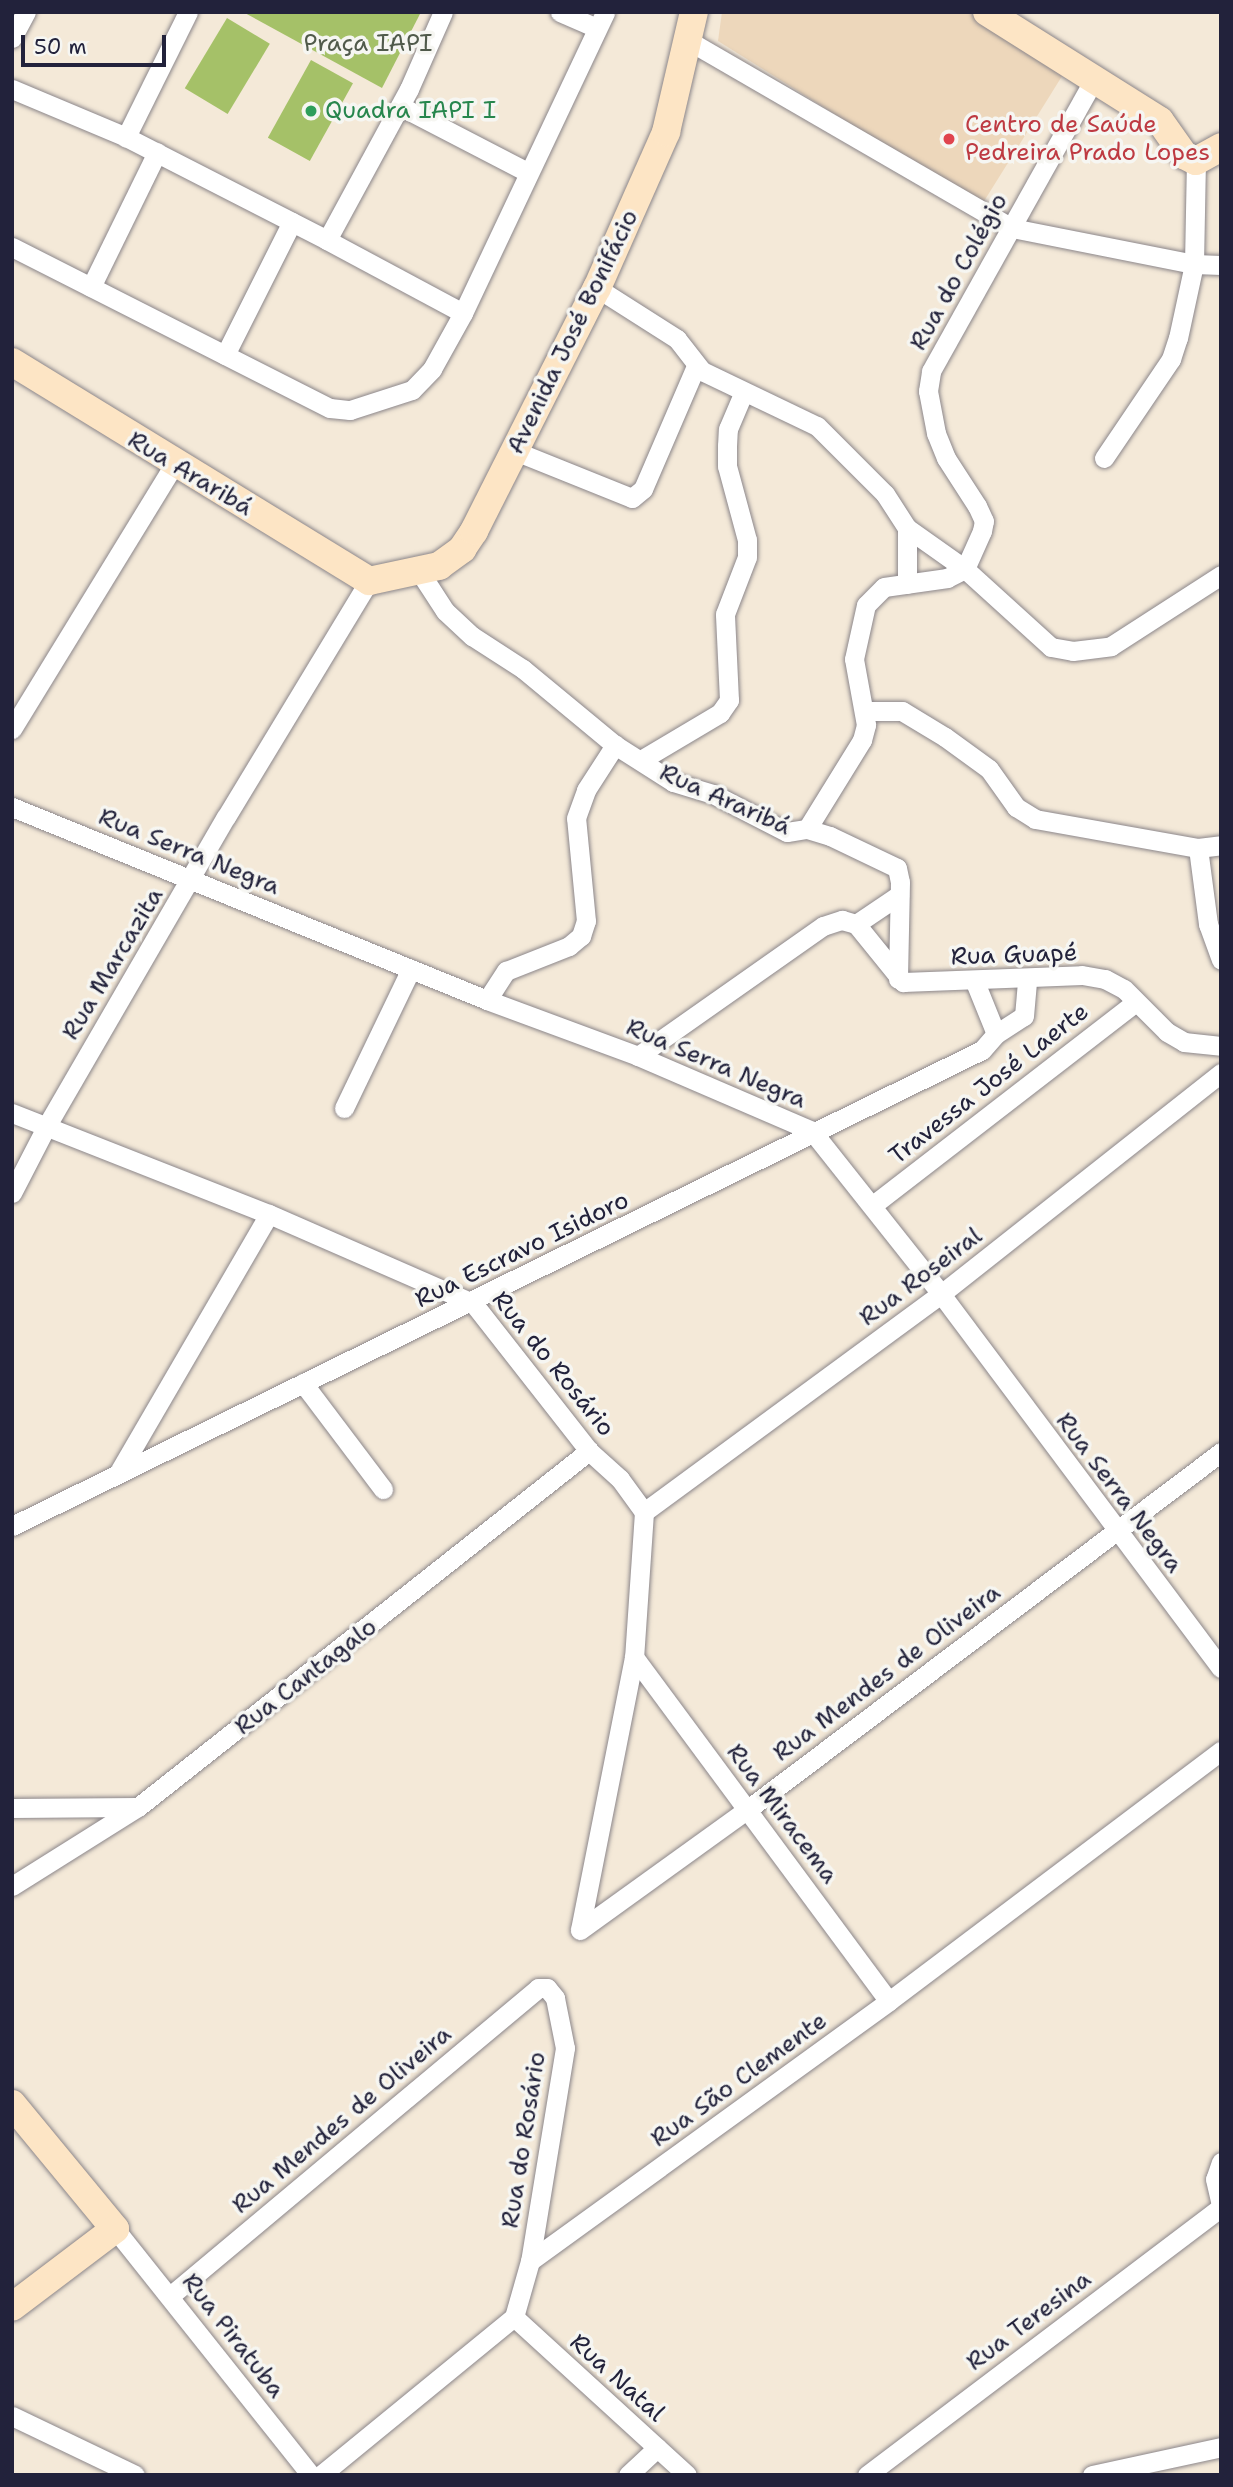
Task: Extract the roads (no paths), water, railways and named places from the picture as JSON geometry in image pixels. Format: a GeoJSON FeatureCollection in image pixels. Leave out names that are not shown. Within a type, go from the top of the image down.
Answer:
{"type":"FeatureCollection","features":[{"type":"Feature","properties":{"kind":"street"},"geometry":{"type":"LineString","coordinates":[[12,38],[26,12]]}},
{"type":"Feature","properties":{"kind":"street"},"geometry":{"type":"LineString","coordinates":[[126,136],[188,12]]}},
{"type":"Feature","properties":{"kind":"street"},"geometry":{"type":"LineString","coordinates":[[327,240],[400,106],[443,12]]}},
{"type":"Feature","properties":{"kind":"street"},"geometry":{"type":"LineString","coordinates":[[12,247],[330,408],[350,410],[412,390],[432,369],[463,313],[601,20],[560,12]]}},
{"type":"Feature","properties":{"kind":"street","name":"Avenida José Bonifácio"},"geometry":{"type":"LineString","coordinates":[[369,582],[421,573],[462,549],[597,288],[666,132],[694,12]]}},
{"type":"Feature","properties":{"kind":"street"},"geometry":{"type":"LineString","coordinates":[[987,12],[1160,121],[1184,155],[1196,161]]}},
{"type":"Feature","properties":{"kind":"street"},"geometry":{"type":"LineString","coordinates":[[689,41],[1012,228],[1194,264],[1221,265]]}},
{"type":"Feature","properties":{"kind":"street","name":"Rua do Colégio"},"geometry":{"type":"LineString","coordinates":[[965,569],[984,521],[943,452],[928,391],[940,350],[1012,228],[1093,81]]}},
{"type":"Feature","properties":{"kind":"street"},"geometry":{"type":"LineString","coordinates":[[12,89],[126,136],[463,313]]}},
{"type":"Feature","properties":{"kind":"street"},"geometry":{"type":"LineString","coordinates":[[400,106],[529,173]]}},
{"type":"Feature","properties":{"kind":"street"},"geometry":{"type":"LineString","coordinates":[[1196,161],[1221,147]]}},
{"type":"Feature","properties":{"kind":"street"},"geometry":{"type":"LineString","coordinates":[[91,287],[157,152]]}},
{"type":"Feature","properties":{"kind":"street"},"geometry":{"type":"LineString","coordinates":[[1104,458],[1171,359],[1194,264],[1196,161]]}},
{"type":"Feature","properties":{"kind":"street"},"geometry":{"type":"LineString","coordinates":[[225,355],[292,222]]}},
{"type":"Feature","properties":{"kind":"street"},"geometry":{"type":"LineString","coordinates":[[597,288],[677,339],[696,366],[743,393],[817,426],[886,495],[907,527],[965,569],[1051,646],[1073,651],[1094,651],[1129,639],[1221,575]]}},
{"type":"Feature","properties":{"kind":"street","name":"Rua Araribá"},"geometry":{"type":"LineString","coordinates":[[12,362],[174,465],[369,582]]}},
{"type":"Feature","properties":{"kind":"street"},"geometry":{"type":"LineString","coordinates":[[515,451],[632,498],[643,489],[696,366]]}},
{"type":"Feature","properties":{"kind":"street"},"geometry":{"type":"LineString","coordinates":[[641,760],[720,713],[729,700],[725,614],[747,558],[747,540],[727,466],[727,446],[728,429],[743,393]]}},
{"type":"Feature","properties":{"kind":"street"},"geometry":{"type":"LineString","coordinates":[[12,729],[174,465]]}},
{"type":"Feature","properties":{"kind":"street"},"geometry":{"type":"LineString","coordinates":[[907,527],[907,584]]}},
{"type":"Feature","properties":{"kind":"street"},"geometry":{"type":"LineString","coordinates":[[807,829],[862,740],[865,711],[854,674],[860,616],[872,596],[884,587],[947,578],[965,569]]}},
{"type":"Feature","properties":{"kind":"street","name":"Rua Araribá"},"geometry":{"type":"LineString","coordinates":[[421,573],[445,611],[463,628],[523,669],[615,746],[673,782],[713,794],[787,832],[807,829],[897,868],[898,979]]}},
{"type":"Feature","properties":{"kind":"street","name":"Rua Marcazita"},"geometry":{"type":"LineString","coordinates":[[12,1193],[46,1127],[314,666],[369,582]]}},
{"type":"Feature","properties":{"kind":"street"},"geometry":{"type":"LineString","coordinates":[[865,711],[902,711],[945,737],[989,769],[1016,807],[1035,819],[1198,848],[1221,845]]}},
{"type":"Feature","properties":{"kind":"street"},"geometry":{"type":"LineString","coordinates":[[487,1000],[506,971],[569,946],[581,936],[586,921],[576,818],[586,790],[615,746]]}},
{"type":"Feature","properties":{"kind":"street","name":"Rua Serra Negra"},"geometry":{"type":"LineString","coordinates":[[12,807],[487,1000],[638,1056],[812,1131],[942,1294],[1115,1530],[1221,1668]]}},
{"type":"Feature","properties":{"kind":"street"},"geometry":{"type":"LineString","coordinates":[[1198,848],[1208,924],[1221,960]]}},
{"type":"Feature","properties":{"kind":"street"},"geometry":{"type":"LineString","coordinates":[[856,924],[899,895]]}},
{"type":"Feature","properties":{"kind":"street"},"geometry":{"type":"LineString","coordinates":[[638,1056],[823,926],[842,920],[856,924],[898,979]]}},
{"type":"Feature","properties":{"kind":"street"},"geometry":{"type":"LineString","coordinates":[[344,1108],[411,969]]}},
{"type":"Feature","properties":{"kind":"street","name":"Rua Guapé"},"geometry":{"type":"LineString","coordinates":[[898,979],[908,983],[1082,975],[1105,979],[1124,989],[1184,1042],[1221,1046]]}},
{"type":"Feature","properties":{"kind":"street","name":"Rua Escravo Isidoro"},"geometry":{"type":"LineString","coordinates":[[12,1526],[120,1470],[473,1303],[812,1131],[982,1050],[996,1034],[1024,1016],[1027,978]]}},
{"type":"Feature","properties":{"kind":"street"},"geometry":{"type":"LineString","coordinates":[[975,982],[996,1034]]}},
{"type":"Feature","properties":{"kind":"street","name":"Travessa José Laerte"},"geometry":{"type":"LineString","coordinates":[[873,1205],[1136,1002]]}},
{"type":"Feature","properties":{"kind":"street","name":"Rua Roseiral"},"geometry":{"type":"LineString","coordinates":[[644,1511],[942,1294],[1221,1073]]}},
{"type":"Feature","properties":{"kind":"street","name":"Rua do Rosário"},"geometry":{"type":"LineString","coordinates":[[12,1113],[269,1214],[473,1303],[589,1451],[620,1479],[644,1511]]}},
{"type":"Feature","properties":{"kind":"street"},"geometry":{"type":"LineString","coordinates":[[120,1470],[269,1214]]}},
{"type":"Feature","properties":{"kind":"street"},"geometry":{"type":"LineString","coordinates":[[303,1383],[383,1489]]}},
{"type":"Feature","properties":{"kind":"street","name":"Rua Cantagalo"},"geometry":{"type":"LineString","coordinates":[[12,1886],[138,1807],[589,1451]]}},
{"type":"Feature","properties":{"kind":"street","name":"Rua Mendes de Oliveira"},"geometry":{"type":"LineString","coordinates":[[634,1657],[580,1930],[748,1809],[1221,1452]]}},
{"type":"Feature","properties":{"kind":"street"},"geometry":{"type":"LineString","coordinates":[[634,1657],[644,1511]]}},
{"type":"Feature","properties":{"kind":"street","name":"Rua Miracema"},"geometry":{"type":"LineString","coordinates":[[634,1657],[889,2001]]}},
{"type":"Feature","properties":{"kind":"street","name":"Rua São Clemente"},"geometry":{"type":"LineString","coordinates":[[530,2261],[889,2001],[1221,1751]]}},
{"type":"Feature","properties":{"kind":"street"},"geometry":{"type":"LineString","coordinates":[[12,1808],[138,1807]]}},
{"type":"Feature","properties":{"kind":"street","name":"Rua Mendes de Oliveira"},"geometry":{"type":"LineString","coordinates":[[170,2296],[538,1987],[547,1988]]}},
{"type":"Feature","properties":{"kind":"street","name":"Rua do Rosário"},"geometry":{"type":"LineString","coordinates":[[530,2261],[565,2049],[555,1998],[547,1988]]}},
{"type":"Feature","properties":{"kind":"street"},"geometry":{"type":"LineString","coordinates":[[12,2104],[115,2229],[12,2307]]}},
{"type":"Feature","properties":{"kind":"street"},"geometry":{"type":"LineString","coordinates":[[1221,2162],[1215,2179],[1221,2205]]}},
{"type":"Feature","properties":{"kind":"street","name":"Rua Teresina"},"geometry":{"type":"LineString","coordinates":[[867,2475],[1221,2205]]}},
{"type":"Feature","properties":{"kind":"street","name":"Rua Piratuba"},"geometry":{"type":"LineString","coordinates":[[115,2229],[311,2475]]}},
{"type":"Feature","properties":{"kind":"street"},"geometry":{"type":"LineString","coordinates":[[321,2475],[514,2317],[530,2261]]}},
{"type":"Feature","properties":{"kind":"street","name":"Rua Natal"},"geometry":{"type":"LineString","coordinates":[[514,2317],[687,2475]]}},
{"type":"Feature","properties":{"kind":"street"},"geometry":{"type":"LineString","coordinates":[[12,2416],[135,2475]]}},
{"type":"Feature","properties":{"kind":"street"},"geometry":{"type":"LineString","coordinates":[[1092,2475],[1221,2447]]}},
{"type":"Feature","properties":{"kind":"street"},"geometry":{"type":"LineString","coordinates":[[628,2475],[657,2448]]}},
{"type":"Feature","properties":{"kind":"place","name":"Quadra IAPI I"},"geometry":{"type":"Point","coordinates":[311,111]}},
{"type":"Feature","properties":{"kind":"place","name":"Centro de Saúde Pedreira Prado Lopes"},"geometry":{"type":"Point","coordinates":[949,139]}},
{"type":"Feature","properties":{"kind":"park label","name":"Praça IAPI"},"geometry":{"type":"Point","coordinates":[368,44]}}]}
